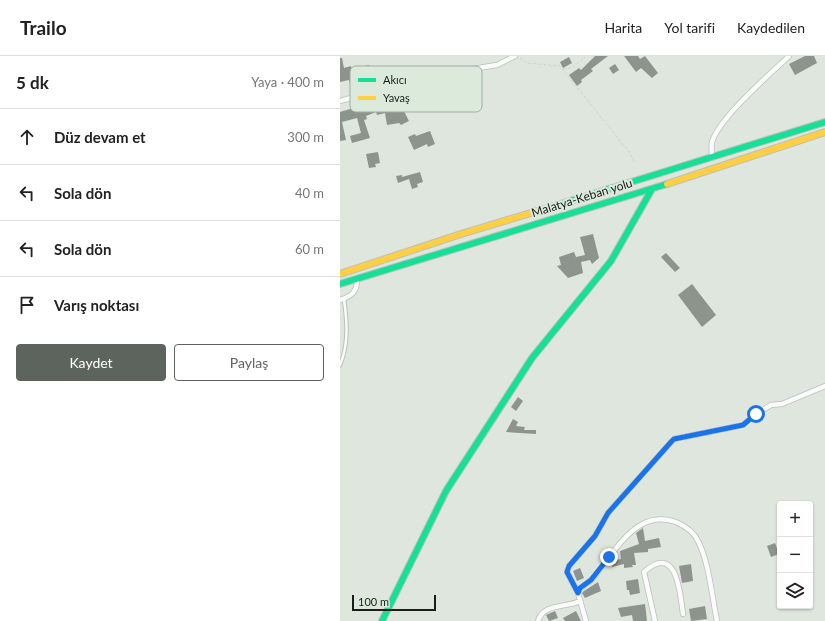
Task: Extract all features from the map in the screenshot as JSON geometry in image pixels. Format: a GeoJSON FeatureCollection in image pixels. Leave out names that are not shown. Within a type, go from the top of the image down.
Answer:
{"type":"FeatureCollection","features":[{"type":"Feature","properties":{"kind":"main road","name":"Malatya-Keban yolu"},"geometry":{"type":"LineString","coordinates":[[340,274],[461,234],[825,122]]}},
{"type":"Feature","properties":{"kind":"main road","name":"Malatya-Keban yolu"},"geometry":{"type":"LineString","coordinates":[[340,284],[652,189],[825,132]]}},
{"type":"Feature","properties":{"kind":"main road"},"geometry":{"type":"LineString","coordinates":[[382,621],[446,492],[532,358],[610,261],[652,189]]}},
{"type":"Feature","properties":{"kind":"street"},"geometry":{"type":"LineString","coordinates":[[482,67],[497,65],[516,56]]}},
{"type":"Feature","properties":{"kind":"street"},"geometry":{"type":"LineString","coordinates":[[712,158],[712,143],[720,126],[758,85],[789,56]]}},
{"type":"Feature","properties":{"kind":"street"},"geometry":{"type":"LineString","coordinates":[[340,101],[350,98]]}},
{"type":"Feature","properties":{"kind":"street"},"geometry":{"type":"LineString","coordinates":[[342,300],[352,295],[355,291],[357,279]]}},
{"type":"Feature","properties":{"kind":"street"},"geometry":{"type":"LineString","coordinates":[[586,621],[578,593],[567,572],[569,566],[595,536],[608,513],[674,439],[743,425],[756,414],[771,405],[782,404],[825,386]]}},
{"type":"Feature","properties":{"kind":"street"},"geometry":{"type":"LineString","coordinates":[[578,593],[580,588],[591,580],[622,540],[637,526],[651,520],[668,520],[686,527],[698,540],[705,560],[717,621]]}},
{"type":"Feature","properties":{"kind":"street"},"geometry":{"type":"LineString","coordinates":[[655,621],[644,572],[652,565],[659,563],[673,569],[679,588],[683,614]]}},
{"type":"Feature","properties":{"kind":"street"},"geometry":{"type":"LineString","coordinates":[[538,621],[540,614],[546,610],[575,604],[580,601]]}},
{"type":"Feature","properties":{"kind":"lane"},"geometry":{"type":"LineString","coordinates":[[340,365],[345,350],[346,332],[342,300]]}},
{"type":"Feature","properties":{"kind":"path"},"geometry":{"type":"LineString","coordinates":[[516,56],[527,62],[560,66],[629,152],[635,164]]}},
{"type":"Feature","properties":{"kind":"path"},"geometry":{"type":"LineString","coordinates":[[562,69],[572,68],[585,57]]}},
{"type":"Feature","properties":{"kind":"building"},"geometry":{"type":"Polygon","coordinates":[[[595,56],[608,56],[591,69],[593,71],[581,80],[582,82],[577,86],[569,75],[579,68],[581,70],[595,56]]]}},
{"type":"Feature","properties":{"kind":"building"},"geometry":{"type":"Polygon","coordinates":[[[624,56],[638,56],[640,59],[645,56],[658,73],[652,78],[641,68],[636,72],[624,56]]]}},
{"type":"Feature","properties":{"kind":"building"},"geometry":{"type":"Polygon","coordinates":[[[805,56],[814,56],[817,63],[795,75],[789,64],[805,56]]]}},
{"type":"Feature","properties":{"kind":"building"},"geometry":{"type":"Polygon","coordinates":[[[569,57],[572,63],[563,68],[560,62],[569,57]]]}},
{"type":"Feature","properties":{"kind":"building"},"geometry":{"type":"Polygon","coordinates":[[[340,58],[342,58],[344,68],[350,66],[350,84],[349,80],[340,82],[340,58]]]}},
{"type":"Feature","properties":{"kind":"building"},"geometry":{"type":"Polygon","coordinates":[[[615,64],[619,70],[613,74],[609,68],[615,64]]]}},
{"type":"Feature","properties":{"kind":"building"},"geometry":{"type":"Polygon","coordinates":[[[350,109],[350,112],[376,112],[366,116],[367,119],[364,120],[370,138],[352,143],[350,136],[361,133],[357,118],[342,122],[346,140],[340,141],[340,112],[350,109]]]}},
{"type":"Feature","properties":{"kind":"building"},"geometry":{"type":"Polygon","coordinates":[[[376,112],[404,112],[409,121],[401,125],[399,123],[387,125],[385,113],[377,115],[376,112]]]}},
{"type":"Feature","properties":{"kind":"building"},"geometry":{"type":"Polygon","coordinates":[[[430,131],[435,144],[428,147],[427,144],[414,150],[408,137],[430,131]]]}},
{"type":"Feature","properties":{"kind":"building"},"geometry":{"type":"Polygon","coordinates":[[[378,152],[380,163],[375,164],[376,167],[369,168],[366,154],[378,152]]]}},
{"type":"Feature","properties":{"kind":"building"},"geometry":{"type":"Polygon","coordinates":[[[420,172],[423,182],[417,184],[418,187],[412,189],[409,179],[398,183],[396,176],[402,175],[402,177],[420,172]]]}},
{"type":"Feature","properties":{"kind":"building"},"geometry":{"type":"Polygon","coordinates":[[[593,234],[599,258],[592,264],[590,260],[581,262],[583,273],[568,278],[557,266],[561,265],[559,257],[574,252],[576,257],[585,255],[580,237],[593,234]]]}},
{"type":"Feature","properties":{"kind":"building"},"geometry":{"type":"Polygon","coordinates":[[[666,253],[680,268],[675,272],[661,257],[666,253]]]}},
{"type":"Feature","properties":{"kind":"building"},"geometry":{"type":"Polygon","coordinates":[[[692,284],[716,315],[702,327],[678,295],[692,284]]]}},
{"type":"Feature","properties":{"kind":"building"},"geometry":{"type":"Polygon","coordinates":[[[518,397],[523,401],[516,411],[511,407],[518,397]]]}},
{"type":"Feature","properties":{"kind":"building"},"geometry":{"type":"Polygon","coordinates":[[[513,419],[518,422],[516,426],[525,427],[524,430],[536,430],[536,434],[506,432],[513,419]]]}},
{"type":"Feature","properties":{"kind":"building"},"geometry":{"type":"Polygon","coordinates":[[[643,528],[645,541],[659,538],[661,547],[648,549],[648,552],[634,553],[636,565],[632,565],[633,567],[624,568],[624,564],[612,567],[611,561],[621,559],[620,551],[639,544],[636,533],[643,528]]]}},
{"type":"Feature","properties":{"kind":"building"},"geometry":{"type":"Polygon","coordinates":[[[775,543],[777,555],[771,557],[767,546],[775,543]]]}},
{"type":"Feature","properties":{"kind":"building"},"geometry":{"type":"Polygon","coordinates":[[[691,564],[693,581],[682,583],[679,566],[691,564]]]}},
{"type":"Feature","properties":{"kind":"building"},"geometry":{"type":"Polygon","coordinates":[[[580,568],[584,578],[577,581],[573,571],[580,568]]]}},
{"type":"Feature","properties":{"kind":"building"},"geometry":{"type":"Polygon","coordinates":[[[638,579],[640,593],[630,595],[629,590],[627,590],[626,581],[638,579]]]}},
{"type":"Feature","properties":{"kind":"building"},"geometry":{"type":"Polygon","coordinates":[[[598,582],[601,591],[585,598],[582,593],[598,582]]]}},
{"type":"Feature","properties":{"kind":"building"},"geometry":{"type":"Polygon","coordinates":[[[645,604],[647,621],[633,621],[632,615],[621,617],[618,608],[645,604]]]}},
{"type":"Feature","properties":{"kind":"building"},"geometry":{"type":"Polygon","coordinates":[[[705,606],[707,619],[691,621],[689,609],[705,606]]]}},
{"type":"Feature","properties":{"kind":"building"},"geometry":{"type":"Polygon","coordinates":[[[555,611],[558,618],[549,621],[546,615],[555,611]]]}},
{"type":"Feature","properties":{"kind":"building"},"geometry":{"type":"Polygon","coordinates":[[[576,611],[581,621],[565,621],[563,618],[576,611]]]}},
{"type":"Feature","properties":{"kind":"traffic: fast"},"geometry":{"type":"LineString","coordinates":[[554,206],[825,122]]}},
{"type":"Feature","properties":{"kind":"traffic: fast"},"geometry":{"type":"LineString","coordinates":[[340,284],[667,184]]}},
{"type":"Feature","properties":{"kind":"traffic: fast"},"geometry":{"type":"LineString","coordinates":[[382,621],[446,491],[532,358],[611,261],[652,189]]}},
{"type":"Feature","properties":{"kind":"traffic: slow"},"geometry":{"type":"LineString","coordinates":[[667,184],[825,132]]}},
{"type":"Feature","properties":{"kind":"traffic: slow"},"geometry":{"type":"LineString","coordinates":[[340,274],[461,234],[554,206]]}},
{"type":"Feature","properties":{"kind":"route"},"geometry":{"type":"LineString","coordinates":[[609,557],[591,580],[580,588],[578,593],[567,572],[569,566],[595,536],[608,513],[660,453],[674,439],[743,425],[756,414]]}}]}
